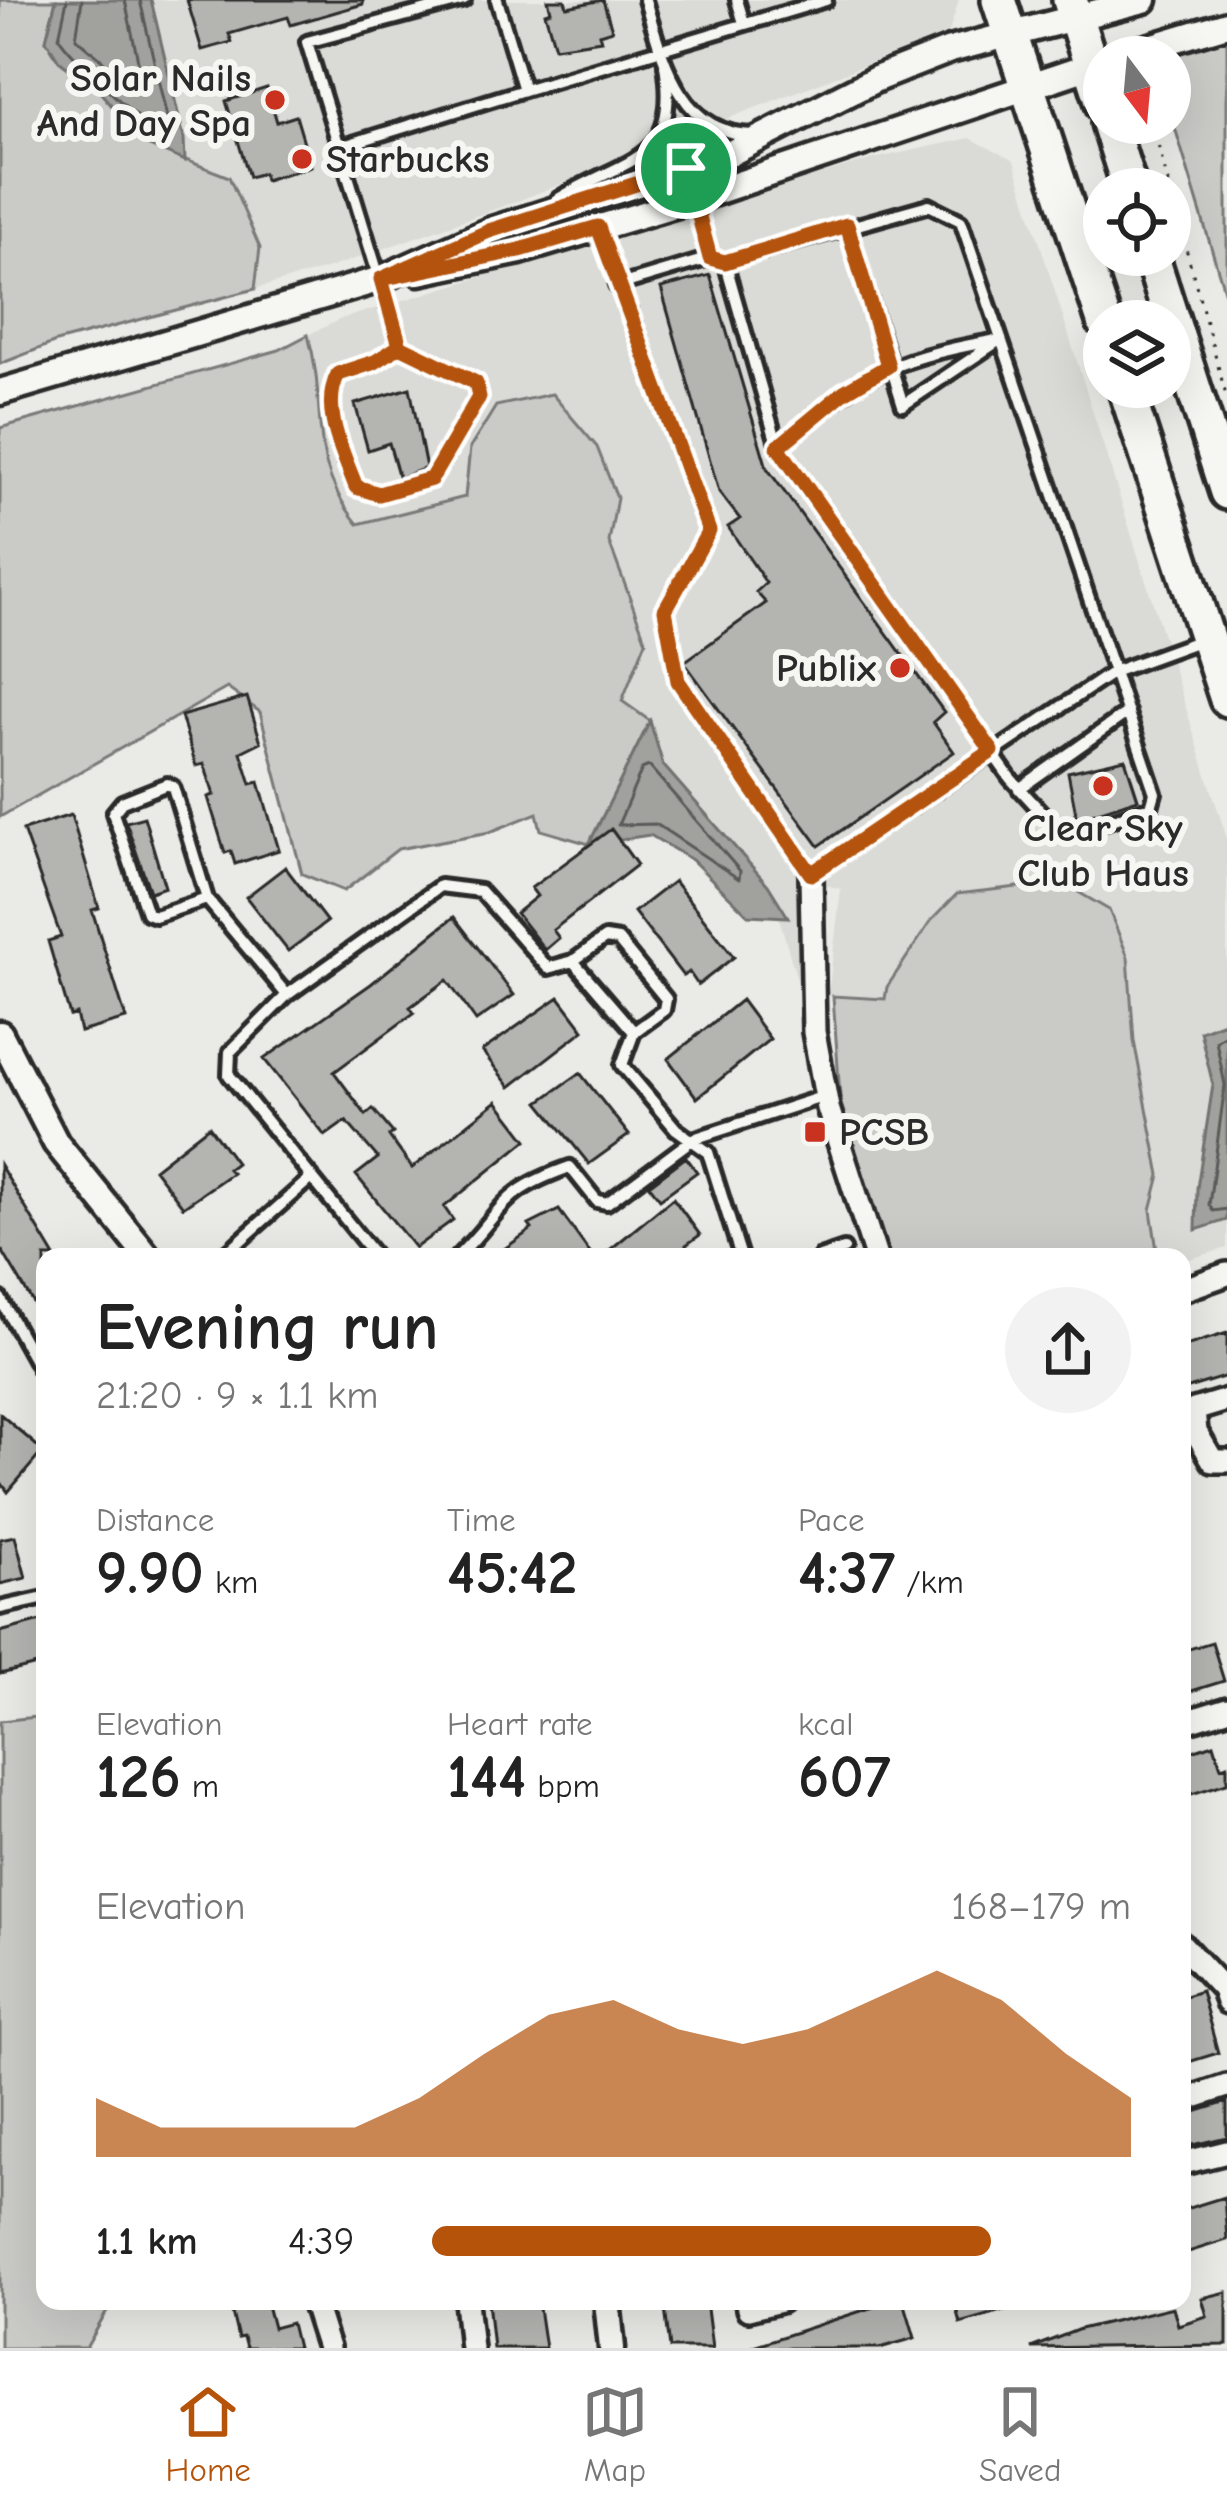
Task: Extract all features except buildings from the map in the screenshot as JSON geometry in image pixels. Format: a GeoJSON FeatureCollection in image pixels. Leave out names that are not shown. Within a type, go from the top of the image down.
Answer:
{"type":"FeatureCollection","features":[{"type":"Feature","properties":{"kind":"main road"},"geometry":{"type":"LineString","coordinates":[[999,0],[1097,300]]}},
{"type":"Feature","properties":{"kind":"main road"},"geometry":{"type":"LineString","coordinates":[[1073,9],[1089,36]]}},
{"type":"Feature","properties":{"kind":"main road"},"geometry":{"type":"LineString","coordinates":[[1158,276],[1227,492]]}},
{"type":"Feature","properties":{"kind":"main road"},"geometry":{"type":"LineString","coordinates":[[1133,408],[1227,699]]}},
{"type":"Feature","properties":{"kind":"street"},"geometry":{"type":"LineString","coordinates":[[381,279],[532,217],[772,135],[895,71],[1010,35],[1073,9],[1144,0]]}},
{"type":"Feature","properties":{"kind":"street"},"geometry":{"type":"LineString","coordinates":[[1187,36],[1227,24]]}},
{"type":"Feature","properties":{"kind":"street"},"geometry":{"type":"LineString","coordinates":[[0,392],[381,279],[520,250],[694,199],[1083,68]]}},
{"type":"Feature","properties":{"kind":"street"},"geometry":{"type":"LineString","coordinates":[[811,874],[814,1032],[825,1096],[873,1248]]}},
{"type":"Feature","properties":{"kind":"street"},"geometry":{"type":"LineString","coordinates":[[0,1034],[56,1143],[141,1248]]}},
{"type":"Feature","properties":{"kind":"street"},"geometry":{"type":"LineString","coordinates":[[1191,1286],[1227,1274]]}},
{"type":"Feature","properties":{"kind":"street"},"geometry":{"type":"LineString","coordinates":[[1227,1400],[1194,1410],[1196,1432],[1213,1461],[1227,1461]]}},
{"type":"Feature","properties":{"kind":"street"},"geometry":{"type":"LineString","coordinates":[[1191,1720],[1227,1709]]}},
{"type":"Feature","properties":{"kind":"street"},"geometry":{"type":"LineString","coordinates":[[1191,1957],[1223,1989],[1227,2002]]}},
{"type":"Feature","properties":{"kind":"street"},"geometry":{"type":"LineString","coordinates":[[1191,2098],[1227,2086]]}},
{"type":"Feature","properties":{"kind":"street"},"geometry":{"type":"LineString","coordinates":[[1191,2161],[1227,2152]]}},
{"type":"Feature","properties":{"kind":"street"},"geometry":{"type":"LineString","coordinates":[[317,2310],[328,2348]]}},
{"type":"Feature","properties":{"kind":"street"},"geometry":{"type":"LineString","coordinates":[[467,2310],[471,2348]]}},
{"type":"Feature","properties":{"kind":"street"},"geometry":{"type":"LineString","coordinates":[[608,2310],[612,2348]]}},
{"type":"Feature","properties":{"kind":"lane"},"geometry":{"type":"LineString","coordinates":[[400,346],[375,362],[338,374],[332,387],[336,432],[356,487],[379,494],[431,479],[479,397],[476,383],[400,346],[307,42],[464,0]]}},
{"type":"Feature","properties":{"kind":"lane"},"geometry":{"type":"LineString","coordinates":[[497,0],[524,90]]}},
{"type":"Feature","properties":{"kind":"lane"},"geometry":{"type":"LineString","coordinates":[[532,217],[574,189],[640,158],[658,142],[668,106],[665,65],[645,0]]}},
{"type":"Feature","properties":{"kind":"lane"},"geometry":{"type":"LineString","coordinates":[[737,0],[750,17]]}},
{"type":"Feature","properties":{"kind":"lane"},"geometry":{"type":"LineString","coordinates":[[340,147],[750,17],[826,0]]}},
{"type":"Feature","properties":{"kind":"lane"},"geometry":{"type":"LineString","coordinates":[[665,65],[702,120],[726,132],[772,135]]}},
{"type":"Feature","properties":{"kind":"lane"},"geometry":{"type":"LineString","coordinates":[[686,168],[710,258]]}},
{"type":"Feature","properties":{"kind":"lane"},"geometry":{"type":"LineString","coordinates":[[616,286],[710,258],[725,262],[929,205],[961,221],[1155,794],[1150,807],[1078,831],[1057,829],[1019,788],[778,447],[725,262]]}},
{"type":"Feature","properties":{"kind":"lane"},"geometry":{"type":"LineString","coordinates":[[847,225],[903,405],[1001,340]]}},
{"type":"Feature","properties":{"kind":"lane"},"geometry":{"type":"LineString","coordinates":[[598,227],[709,531],[665,610],[678,681],[811,874],[1113,672],[1208,638]]}},
{"type":"Feature","properties":{"kind":"lane"},"geometry":{"type":"LineString","coordinates":[[778,447],[844,392],[888,366],[925,353],[1001,340]]}},
{"type":"Feature","properties":{"kind":"lane"},"geometry":{"type":"LineString","coordinates":[[1019,788],[1128,712]]}},
{"type":"Feature","properties":{"kind":"lane"},"geometry":{"type":"LineString","coordinates":[[207,899],[155,916],[147,913],[113,812],[122,802],[167,784],[173,787],[207,899],[246,952],[287,995]]}},
{"type":"Feature","properties":{"kind":"lane"},"geometry":{"type":"LineString","coordinates":[[369,1248],[229,1076],[230,1052],[287,995],[440,886],[480,892],[548,968],[573,961],[605,938],[618,940],[666,999],[664,1010],[634,1032],[622,1065],[676,1129],[708,1153],[738,1248]]}},
{"type":"Feature","properties":{"kind":"lane"},"geometry":{"type":"LineString","coordinates":[[573,961],[634,1032]]}},
{"type":"Feature","properties":{"kind":"lane"},"geometry":{"type":"LineString","coordinates":[[465,1248],[494,1210],[524,1183],[570,1167],[597,1201],[607,1203],[693,1139],[825,1096]]}},
{"type":"Feature","properties":{"kind":"lane"},"geometry":{"type":"LineString","coordinates":[[232,1248],[313,1178]]}},
{"type":"Feature","properties":{"kind":"lane"},"geometry":{"type":"LineString","coordinates":[[0,1298],[36,1363]]}},
{"type":"Feature","properties":{"kind":"lane"},"geometry":{"type":"LineString","coordinates":[[0,1608],[36,1600]]}},
{"type":"Feature","properties":{"kind":"path"},"geometry":{"type":"LineString","coordinates":[[1158,144],[1227,399]]}},
{"type":"Feature","properties":{"kind":"shaded area"},"geometry":{"type":"Polygon","coordinates":[[[0,0],[56,0],[46,40],[59,61],[101,93],[145,144],[229,177],[260,248],[255,289],[56,342],[0,364],[0,0]]]}},
{"type":"Feature","properties":{"kind":"shaded area"},"geometry":{"type":"Polygon","coordinates":[[[151,0],[959,0],[949,32],[515,202],[255,289],[260,248],[229,177],[185,161],[184,138],[151,0]]]}},
{"type":"Feature","properties":{"kind":"shaded area"},"geometry":{"type":"Polygon","coordinates":[[[1227,35],[1227,300],[1191,168],[1180,144],[1191,144],[1191,46],[1227,35]]]}},
{"type":"Feature","properties":{"kind":"shaded area"},"geometry":{"type":"Polygon","coordinates":[[[970,138],[1014,161],[1083,381],[1083,408],[1092,408],[1227,839],[1227,1021],[1200,1031],[1213,1085],[1197,1188],[1196,1229],[1227,1220],[1227,1248],[1191,1258],[1191,1248],[1157,1248],[1151,1210],[1160,1175],[1134,1041],[1128,957],[957,894],[931,922],[887,987],[885,999],[828,996],[841,889],[823,884],[809,994],[801,994],[779,917],[786,917],[768,885],[663,764],[650,721],[622,701],[646,641],[609,542],[617,498],[470,448],[465,497],[357,524],[333,494],[317,427],[317,367],[308,335],[341,319],[873,159],[970,138]]]}},
{"type":"Feature","properties":{"kind":"shaded area"},"geometry":{"type":"Polygon","coordinates":[[[308,335],[330,477],[358,524],[465,497],[470,448],[496,406],[552,394],[597,447],[617,498],[609,542],[646,641],[622,701],[650,721],[589,844],[541,830],[537,813],[490,832],[398,849],[344,891],[302,874],[260,712],[227,688],[0,817],[0,428],[279,350],[308,335]]]}},
{"type":"Feature","properties":{"kind":"shaded area"},"geometry":{"type":"Polygon","coordinates":[[[1061,882],[1109,910],[1128,957],[1134,1041],[1160,1175],[1151,1210],[1157,1248],[885,1248],[841,1111],[833,996],[885,999],[887,987],[931,921],[957,894],[1061,882]]]}},
{"type":"Feature","properties":{"kind":"shaded area"},"geometry":{"type":"Polygon","coordinates":[[[36,1717],[36,2310],[108,2310],[86,2348],[0,2348],[0,1721],[36,1717]]]}},
{"type":"Feature","properties":{"kind":"water"},"geometry":{"type":"Polygon","coordinates":[[[56,0],[151,0],[184,138],[185,161],[145,144],[101,93],[59,61],[46,40],[56,0]]]}},
{"type":"Feature","properties":{"kind":"water"},"geometry":{"type":"Polygon","coordinates":[[[650,721],[663,765],[768,885],[788,917],[748,915],[692,860],[650,835],[589,844],[650,721]]]}},
{"type":"Feature","properties":{"kind":"water"},"geometry":{"type":"Polygon","coordinates":[[[1227,1021],[1227,1220],[1196,1230],[1197,1188],[1213,1085],[1200,1031],[1227,1021]]]}},
{"type":"Feature","properties":{"kind":"place","name":"Solar Nails And Day Spa"},"geometry":{"type":"Point","coordinates":[275,100]}},
{"type":"Feature","properties":{"kind":"place","name":"Starbucks"},"geometry":{"type":"Point","coordinates":[302,159]}},
{"type":"Feature","properties":{"kind":"place","name":"Publix"},"geometry":{"type":"Point","coordinates":[900,668]}},
{"type":"Feature","properties":{"kind":"place","name":"Clear Sky Club Haus"},"geometry":{"type":"Point","coordinates":[1103,786]}},
{"type":"Feature","properties":{"kind":"place","name":"PCSB"},"geometry":{"type":"Point","coordinates":[815,1132]}},
{"type":"Feature","properties":{"kind":"route"},"geometry":{"type":"LineString","coordinates":[[686,168],[489,231],[381,279],[400,346],[375,362],[338,374],[331,403],[336,432],[356,487],[379,494],[431,479],[479,397],[476,383],[400,346],[381,279],[520,250],[598,227],[709,531],[665,610],[678,681],[811,874],[992,751],[778,447],[844,392],[888,366],[847,225],[725,262],[710,258],[686,168]]}}]}
